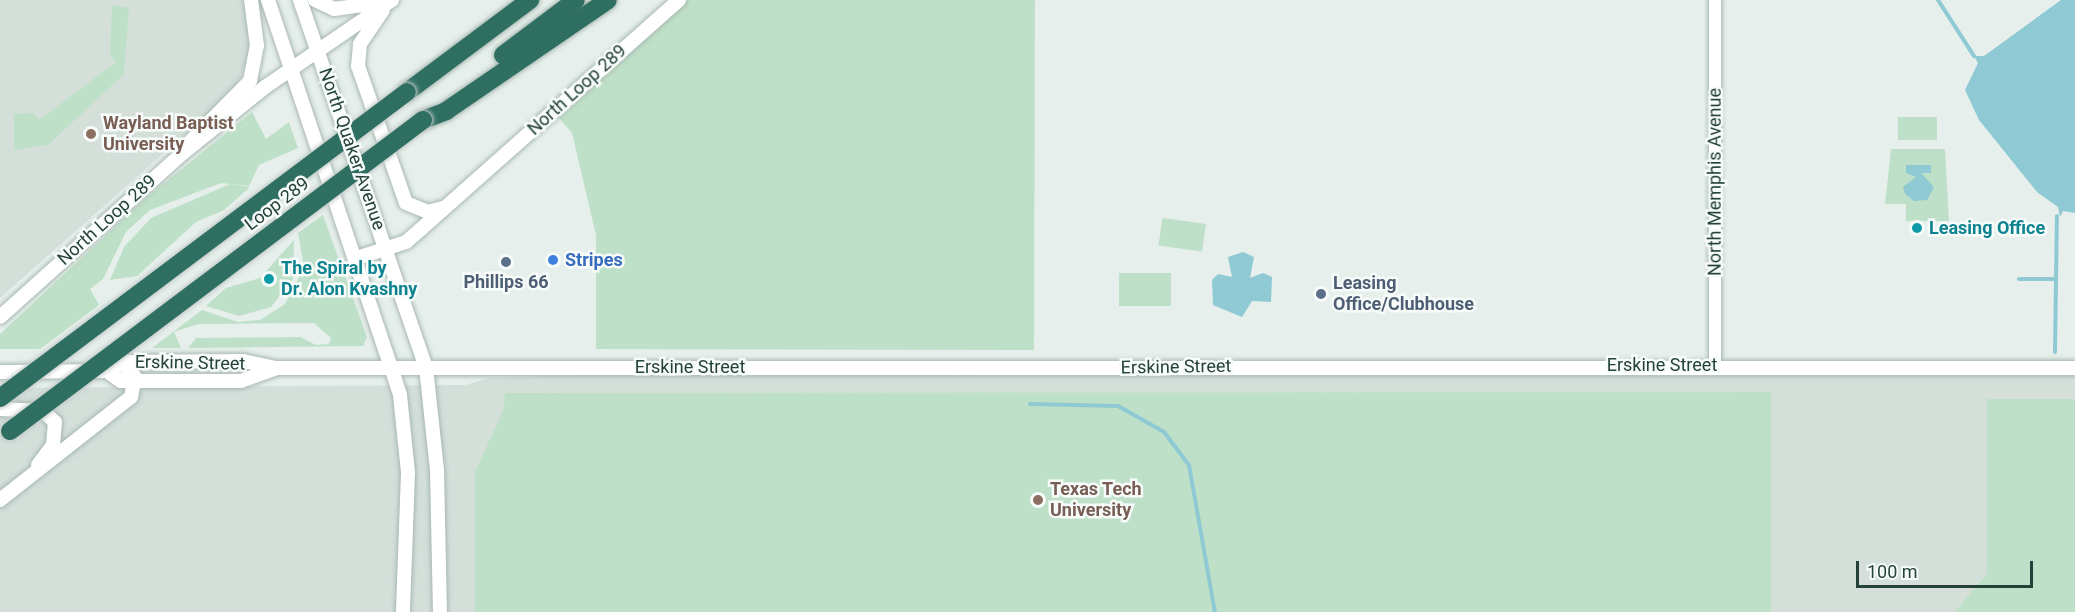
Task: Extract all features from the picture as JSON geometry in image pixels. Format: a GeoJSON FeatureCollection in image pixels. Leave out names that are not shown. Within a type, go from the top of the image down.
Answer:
{"type":"FeatureCollection","features":[{"type":"Feature","properties":{"kind":"highway","name":"Loop 289"},"geometry":{"type":"LineString","coordinates":[[0,398],[530,0]]}},
{"type":"Feature","properties":{"kind":"highway","name":"Loop 289"},"geometry":{"type":"LineString","coordinates":[[5,435],[423,120],[576,0]]}},
{"type":"Feature","properties":{"kind":"highway"},"geometry":{"type":"LineString","coordinates":[[423,120],[446,111],[608,0]]}},
{"type":"Feature","properties":{"kind":"main road"},"geometry":{"type":"LineString","coordinates":[[183,153],[200,125],[250,81],[257,46],[251,0]]}},
{"type":"Feature","properties":{"kind":"main road","name":"North Quaker Avenue"},"geometry":{"type":"LineString","coordinates":[[268,0],[394,367],[408,473],[403,612]]}},
{"type":"Feature","properties":{"kind":"main road","name":"North Quaker Avenue"},"geometry":{"type":"LineString","coordinates":[[300,0],[426,367],[437,470],[440,612]]}},
{"type":"Feature","properties":{"kind":"main road"},"geometry":{"type":"LineString","coordinates":[[315,0],[334,9],[391,1]]}},
{"type":"Feature","properties":{"kind":"main road","name":"North Loop 289"},"geometry":{"type":"LineString","coordinates":[[357,258],[406,242],[679,0]]}},
{"type":"Feature","properties":{"kind":"main road"},"geometry":{"type":"LineString","coordinates":[[391,1],[360,44],[358,66],[406,203],[428,212],[446,206]]}},
{"type":"Feature","properties":{"kind":"main road","name":"North Loop 289"},"geometry":{"type":"LineString","coordinates":[[0,317],[183,153],[292,68],[391,1]]}},
{"type":"Feature","properties":{"kind":"main road"},"geometry":{"type":"LineString","coordinates":[[0,306],[37,283]]}},
{"type":"Feature","properties":{"kind":"main road"},"geometry":{"type":"LineString","coordinates":[[0,500],[110,418],[131,397],[135,381],[121,362]]}},
{"type":"Feature","properties":{"kind":"main road","name":"Erskine Street"},"geometry":{"type":"LineString","coordinates":[[107,372],[121,362],[243,362],[276,368],[1715,365],[2075,368]]}},
{"type":"Feature","properties":{"kind":"main road","name":"Erskine Street"},"geometry":{"type":"LineString","coordinates":[[0,372],[107,372],[121,381],[241,381],[276,368]]}},
{"type":"Feature","properties":{"kind":"main road"},"geometry":{"type":"LineString","coordinates":[[0,409],[43,411],[55,422],[53,445],[23,483]]}},
{"type":"Feature","properties":{"kind":"street","name":"North Memphis Avenue"},"geometry":{"type":"LineString","coordinates":[[1715,0],[1715,365]]}},
{"type":"Feature","properties":{"kind":"shaded area","name":"Wayland Baptist University"},"geometry":{"type":"Polygon","coordinates":[[[0,0],[246,0],[252,50],[235,90],[0,298],[0,0]]]}},
{"type":"Feature","properties":{"kind":"shaded area","name":"Texas Tech University"},"geometry":{"type":"Polygon","coordinates":[[[577,375],[2075,376],[2075,612],[0,612],[0,388],[465,385],[490,378],[577,375]]]}},
{"type":"Feature","properties":{"kind":"green space"},"geometry":{"type":"Polygon","coordinates":[[[688,0],[1035,0],[1034,350],[596,349],[596,235],[572,133],[559,118],[688,0]]]}},
{"type":"Feature","properties":{"kind":"green space"},"geometry":{"type":"Polygon","coordinates":[[[112,5],[129,8],[124,74],[48,145],[14,150],[14,114],[33,113],[39,120],[116,62],[110,54],[112,5]]]}},
{"type":"Feature","properties":{"kind":"green space"},"geometry":{"type":"Polygon","coordinates":[[[252,112],[266,139],[289,122],[298,148],[259,165],[249,186],[221,183],[150,210],[126,232],[103,279],[90,289],[99,305],[40,349],[0,349],[0,334],[146,198],[252,112]]]}},
{"type":"Feature","properties":{"kind":"green space"},"geometry":{"type":"Polygon","coordinates":[[[1898,117],[1937,117],[1937,140],[1898,140],[1898,117]]]}},
{"type":"Feature","properties":{"kind":"green space"},"geometry":{"type":"Polygon","coordinates":[[[1891,149],[1945,149],[1949,221],[1906,221],[1906,204],[1885,204],[1891,149]]]}},
{"type":"Feature","properties":{"kind":"green space"},"geometry":{"type":"Polygon","coordinates":[[[230,184],[250,187],[224,210],[196,222],[137,276],[110,280],[124,247],[151,218],[230,184]]]}},
{"type":"Feature","properties":{"kind":"green space"},"geometry":{"type":"Polygon","coordinates":[[[323,215],[367,337],[363,346],[188,348],[196,338],[300,337],[316,345],[329,344],[331,338],[314,323],[198,324],[174,332],[181,348],[152,348],[202,310],[238,322],[260,320],[285,304],[304,267],[298,233],[323,215]]]}},
{"type":"Feature","properties":{"kind":"green space"},"geometry":{"type":"Polygon","coordinates":[[[1162,218],[1206,224],[1202,252],[1159,246],[1162,218]]]}},
{"type":"Feature","properties":{"kind":"green space"},"geometry":{"type":"Polygon","coordinates":[[[294,240],[293,279],[271,307],[239,316],[206,306],[226,288],[260,278],[294,240]]]}},
{"type":"Feature","properties":{"kind":"green space"},"geometry":{"type":"Polygon","coordinates":[[[1119,273],[1171,273],[1171,306],[1119,306],[1119,273]]]}},
{"type":"Feature","properties":{"kind":"green space"},"geometry":{"type":"Polygon","coordinates":[[[1771,392],[1771,612],[475,612],[475,472],[503,411],[505,393],[1771,392]]]}},
{"type":"Feature","properties":{"kind":"green space"},"geometry":{"type":"Polygon","coordinates":[[[1987,399],[2075,399],[2075,612],[1955,612],[1987,573],[1987,399]]]}},
{"type":"Feature","properties":{"kind":"water"},"geometry":{"type":"Polygon","coordinates":[[[2061,0],[2075,0],[2075,213],[2063,211],[2060,217],[2058,207],[2037,192],[1979,120],[1965,90],[1978,63],[1974,56],[1984,56],[2061,0]]]}},
{"type":"Feature","properties":{"kind":"water"},"geometry":{"type":"Polygon","coordinates":[[[1906,165],[1931,165],[1931,173],[1921,173],[1934,187],[1927,200],[1914,201],[1905,194],[1903,187],[1916,177],[1906,173],[1906,165]]]}},
{"type":"Feature","properties":{"kind":"water"},"geometry":{"type":"Polygon","coordinates":[[[1243,252],[1254,257],[1250,278],[1263,273],[1272,277],[1271,302],[1252,301],[1242,317],[1213,305],[1212,280],[1218,274],[1232,277],[1228,257],[1243,252]]]}},
{"type":"Feature","properties":{"kind":"waterway"},"geometry":{"type":"LineString","coordinates":[[1938,0],[1974,56]]}},
{"type":"Feature","properties":{"kind":"waterway"},"geometry":{"type":"LineString","coordinates":[[2055,352],[2057,216]]}},
{"type":"Feature","properties":{"kind":"waterway"},"geometry":{"type":"LineString","coordinates":[[2019,279],[2054,279]]}},
{"type":"Feature","properties":{"kind":"waterway"},"geometry":{"type":"LineString","coordinates":[[1030,404],[1118,406],[1164,432],[1189,465],[1215,612]]}},
{"type":"Feature","properties":{"kind":"place","name":"Wayland Baptist University"},"geometry":{"type":"Point","coordinates":[91,134]}},
{"type":"Feature","properties":{"kind":"place","name":"Leasing Office"},"geometry":{"type":"Point","coordinates":[1917,228]}},
{"type":"Feature","properties":{"kind":"place","name":"Stripes"},"geometry":{"type":"Point","coordinates":[553,260]}},
{"type":"Feature","properties":{"kind":"place","name":"Phillips 66"},"geometry":{"type":"Point","coordinates":[506,262]}},
{"type":"Feature","properties":{"kind":"place","name":"The Spiral by Dr. Alon Kvashny"},"geometry":{"type":"Point","coordinates":[269,279]}},
{"type":"Feature","properties":{"kind":"place","name":"Leasing Office/Clubhouse"},"geometry":{"type":"Point","coordinates":[1321,294]}},
{"type":"Feature","properties":{"kind":"place","name":"Texas Tech University"},"geometry":{"type":"Point","coordinates":[1038,500]}}]}
